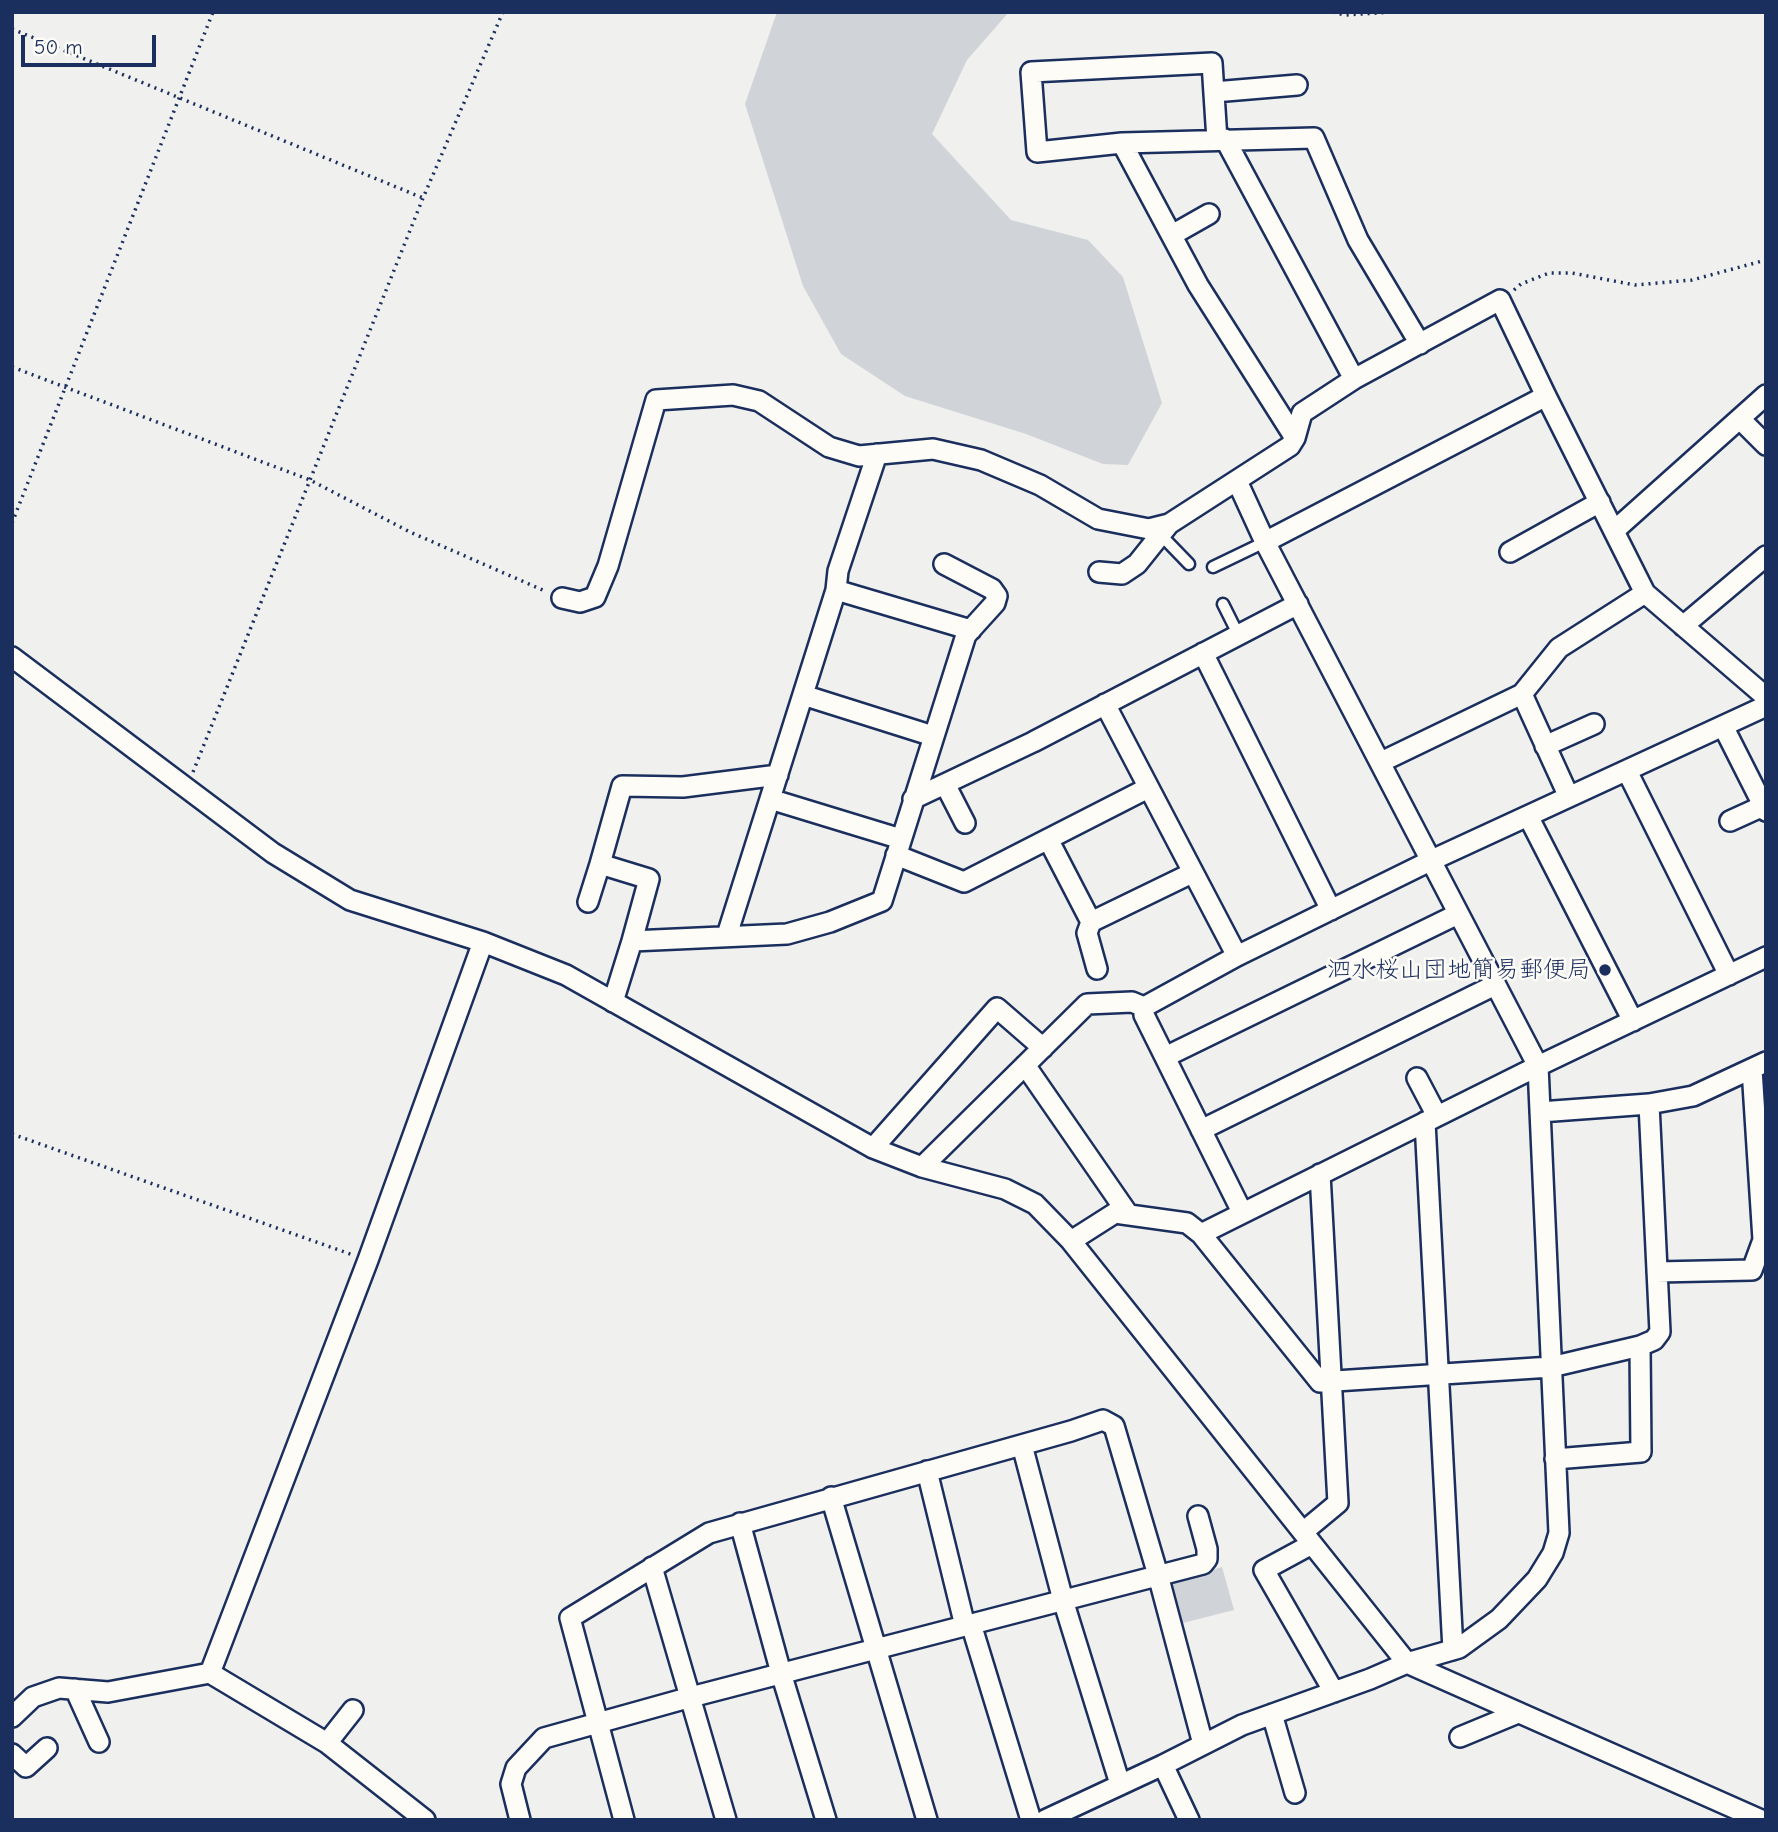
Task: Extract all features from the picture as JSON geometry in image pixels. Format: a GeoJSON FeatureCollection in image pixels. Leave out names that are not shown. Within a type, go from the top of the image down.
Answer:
{"type":"FeatureCollection","features":[{"type":"Feature","properties":{"kind":"street"},"geometry":{"type":"LineString","coordinates":[[1354,379],[1221,140],[1212,63],[1031,72],[1037,152],[1122,143],[1221,140],[1314,138],[1358,240],[1420,344]]}},
{"type":"Feature","properties":{"kind":"street"},"geometry":{"type":"LineString","coordinates":[[1214,92],[1297,85]]}},
{"type":"Feature","properties":{"kind":"street"},"geometry":{"type":"LineString","coordinates":[[1122,143],[1198,285],[1295,438]]}},
{"type":"Feature","properties":{"kind":"street"},"geometry":{"type":"LineString","coordinates":[[1172,235],[1209,214]]}},
{"type":"Feature","properties":{"kind":"street"},"geometry":{"type":"LineString","coordinates":[[1099,572],[1122,574],[1137,564],[1165,529],[1290,446],[1302,413],[1354,379],[1500,300],[1645,593],[1766,697]]}},
{"type":"Feature","properties":{"kind":"street"},"geometry":{"type":"LineString","coordinates":[[562,598],[580,602],[595,597],[608,566],[656,400],[733,395],[759,401],[829,447],[859,456],[933,449],[981,460],[1040,485],[1098,519],[1149,529],[1165,529]]}},
{"type":"Feature","properties":{"kind":"street"},"geometry":{"type":"LineString","coordinates":[[1265,542],[1546,396]]}},
{"type":"Feature","properties":{"kind":"street"},"geometry":{"type":"LineString","coordinates":[[1615,530],[1766,396]]}},
{"type":"Feature","properties":{"kind":"street"},"geometry":{"type":"LineString","coordinates":[[1740,419],[1766,445]]}},
{"type":"Feature","properties":{"kind":"street"},"geometry":{"type":"LineString","coordinates":[[727,935],[803,695],[835,590],[838,571],[877,454]]}},
{"type":"Feature","properties":{"kind":"street"},"geometry":{"type":"LineString","coordinates":[[1045,1820],[1242,1725],[1407,1663],[1453,1650],[1499,1619],[1538,1579],[1553,1553],[1559,1533],[1538,1066],[1265,542],[1237,481]]}},
{"type":"Feature","properties":{"kind":"street"},"geometry":{"type":"LineString","coordinates":[[1510,552],[1600,502]]}},
{"type":"Feature","properties":{"kind":"street"},"geometry":{"type":"LineString","coordinates":[[1684,626],[1766,556]]}},
{"type":"Feature","properties":{"kind":"street"},"geometry":{"type":"LineString","coordinates":[[632,941],[787,934],[830,922],[882,901],[966,635],[995,604],[997,596],[992,589],[944,564]]}},
{"type":"Feature","properties":{"kind":"street"},"geometry":{"type":"LineString","coordinates":[[835,590],[971,629]]}},
{"type":"Feature","properties":{"kind":"street"},"geometry":{"type":"LineString","coordinates":[[1381,762],[1522,694],[1559,648],[1645,593]]}},
{"type":"Feature","properties":{"kind":"street"},"geometry":{"type":"LineString","coordinates":[[913,799],[1033,742],[1298,604]]}},
{"type":"Feature","properties":{"kind":"street"},"geometry":{"type":"LineString","coordinates":[[1203,653],[1331,910]]}},
{"type":"Feature","properties":{"kind":"street"},"geometry":{"type":"LineString","coordinates":[[12,657],[273,853],[350,900],[483,942],[566,975],[873,1148],[922,1167],[1005,1189],[1035,1204],[1071,1241],[1407,1663],[1761,1820]]}},
{"type":"Feature","properties":{"kind":"street"},"geometry":{"type":"LineString","coordinates":[[1522,694],[1569,797]]}},
{"type":"Feature","properties":{"kind":"street"},"geometry":{"type":"LineString","coordinates":[[803,695],[933,736]]}},
{"type":"Feature","properties":{"kind":"street"},"geometry":{"type":"LineString","coordinates":[[1105,704],[1237,957]]}},
{"type":"Feature","properties":{"kind":"street"},"geometry":{"type":"LineString","coordinates":[[1144,1007],[1237,957],[1430,861],[1766,706]]}},
{"type":"Feature","properties":{"kind":"street"},"geometry":{"type":"LineString","coordinates":[[1545,746],[1594,724]]}},
{"type":"Feature","properties":{"kind":"street"},"geometry":{"type":"LineString","coordinates":[[1723,726],[1764,808],[1730,821]]}},
{"type":"Feature","properties":{"kind":"street"},"geometry":{"type":"LineString","coordinates":[[1626,771],[1729,975]]}},
{"type":"Feature","properties":{"kind":"street"},"geometry":{"type":"LineString","coordinates":[[588,902],[622,786],[682,788],[778,775]]}},
{"type":"Feature","properties":{"kind":"street"},"geometry":{"type":"LineString","coordinates":[[945,784],[965,823]]}},
{"type":"Feature","properties":{"kind":"street"},"geometry":{"type":"LineString","coordinates":[[770,799],[898,847],[964,882],[1148,788]]}},
{"type":"Feature","properties":{"kind":"street"},"geometry":{"type":"LineString","coordinates":[[1528,816],[1633,1021]]}},
{"type":"Feature","properties":{"kind":"street"},"geometry":{"type":"LineString","coordinates":[[1048,839],[1091,922]]}},
{"type":"Feature","properties":{"kind":"street"},"geometry":{"type":"LineString","coordinates":[[600,863],[649,879],[613,1002]]}},
{"type":"Feature","properties":{"kind":"street"},"geometry":{"type":"LineString","coordinates":[[1097,969],[1087,933],[1091,922],[1192,873]]}},
{"type":"Feature","properties":{"kind":"street"},"geometry":{"type":"LineString","coordinates":[[1165,1056],[1458,914]]}},
{"type":"Feature","properties":{"kind":"street"},"geometry":{"type":"LineString","coordinates":[[210,1674],[368,1260],[483,942]]}},
{"type":"Feature","properties":{"kind":"street"},"geometry":{"type":"LineString","coordinates":[[1200,1234],[1538,1066],[1766,957]]}},
{"type":"Feature","properties":{"kind":"street"},"geometry":{"type":"LineString","coordinates":[[1201,1130],[1495,985]]}},
{"type":"Feature","properties":{"kind":"street"},"geometry":{"type":"LineString","coordinates":[[922,1167],[1087,1004],[1132,1002],[1144,1007]]}},
{"type":"Feature","properties":{"kind":"street"},"geometry":{"type":"LineString","coordinates":[[1144,1007],[1144,1015],[1242,1212]]}},
{"type":"Feature","properties":{"kind":"street"},"geometry":{"type":"LineString","coordinates":[[873,1148],[997,1008],[1043,1048]]}},
{"type":"Feature","properties":{"kind":"street"},"geometry":{"type":"LineString","coordinates":[[1025,1065],[1128,1214]]}},
{"type":"Feature","properties":{"kind":"street"},"geometry":{"type":"LineString","coordinates":[[1540,1112],[1649,1104],[1693,1096],[1759,1066],[1763,1240],[1752,1270],[1657,1272]]}},
{"type":"Feature","properties":{"kind":"street"},"geometry":{"type":"LineString","coordinates":[[1417,1078],[1431,1119],[1438,1374],[1453,1650]]}},
{"type":"Feature","properties":{"kind":"street"},"geometry":{"type":"LineString","coordinates":[[1071,1241],[1115,1213],[1187,1223],[1200,1234],[1320,1382],[1551,1367],[1640,1346],[1654,1340],[1660,1332],[1649,1104]]}},
{"type":"Feature","properties":{"kind":"street"},"geometry":{"type":"LineString","coordinates":[[1320,1174],[1338,1503],[1307,1538],[1264,1570],[1334,1692]]}},
{"type":"Feature","properties":{"kind":"street"},"geometry":{"type":"LineString","coordinates":[[1555,1459],[1641,1452],[1640,1346]]}},
{"type":"Feature","properties":{"kind":"street"},"geometry":{"type":"LineString","coordinates":[[625,1820],[596,1722],[570,1618],[709,1533],[1102,1420],[1114,1426],[1158,1575],[1203,1744]]}},
{"type":"Feature","properties":{"kind":"street"},"geometry":{"type":"LineString","coordinates":[[1022,1445],[1063,1600],[1120,1784]]}},
{"type":"Feature","properties":{"kind":"street"},"geometry":{"type":"LineString","coordinates":[[927,1471],[968,1625],[1031,1820]]}},
{"type":"Feature","properties":{"kind":"street"},"geometry":{"type":"LineString","coordinates":[[831,1497],[927,1820]]}},
{"type":"Feature","properties":{"kind":"street"},"geometry":{"type":"LineString","coordinates":[[520,1820],[511,1784],[516,1768],[544,1738],[781,1673],[1203,1564],[1207,1559],[1207,1549],[1198,1516]]}},
{"type":"Feature","properties":{"kind":"street"},"geometry":{"type":"LineString","coordinates":[[740,1523],[781,1673],[826,1820]]}},
{"type":"Feature","properties":{"kind":"street"},"geometry":{"type":"LineString","coordinates":[[652,1567],[726,1820]]}},
{"type":"Feature","properties":{"kind":"street"},"geometry":{"type":"LineString","coordinates":[[12,1717],[33,1697],[59,1688],[108,1692],[210,1674],[327,1743],[425,1820]]}},
{"type":"Feature","properties":{"kind":"street"},"geometry":{"type":"LineString","coordinates":[[75,1689],[99,1742]]}},
{"type":"Feature","properties":{"kind":"street"},"geometry":{"type":"LineString","coordinates":[[327,1743],[353,1710]]}},
{"type":"Feature","properties":{"kind":"street"},"geometry":{"type":"LineString","coordinates":[[1460,1737],[1518,1713]]}},
{"type":"Feature","properties":{"kind":"street"},"geometry":{"type":"LineString","coordinates":[[1272,1714],[1295,1793]]}},
{"type":"Feature","properties":{"kind":"street"},"geometry":{"type":"LineString","coordinates":[[12,1754],[26,1768],[47,1748]]}},
{"type":"Feature","properties":{"kind":"street"},"geometry":{"type":"LineString","coordinates":[[1163,1765],[1189,1820]]}},
{"type":"Feature","properties":{"kind":"lane"},"geometry":{"type":"LineString","coordinates":[[1165,529],[1189,564]]}},
{"type":"Feature","properties":{"kind":"lane"},"geometry":{"type":"LineString","coordinates":[[1213,566],[1265,542]]}},
{"type":"Feature","properties":{"kind":"lane"},"geometry":{"type":"LineString","coordinates":[[1223,604],[1238,634]]}},
{"type":"Feature","properties":{"kind":"path"},"geometry":{"type":"LineString","coordinates":[[12,523],[213,12]]}},
{"type":"Feature","properties":{"kind":"path"},"geometry":{"type":"LineString","coordinates":[[187,787],[423,198],[503,12]]}},
{"type":"Feature","properties":{"kind":"path"},"geometry":{"type":"LineString","coordinates":[[1333,12],[1345,15],[1393,12]]}},
{"type":"Feature","properties":{"kind":"path"},"geometry":{"type":"LineString","coordinates":[[12,29],[423,198]]}},
{"type":"Feature","properties":{"kind":"path"},"geometry":{"type":"LineString","coordinates":[[1500,300],[1521,284],[1549,273],[1572,273],[1635,285],[1692,281],[1766,260]]}},
{"type":"Feature","properties":{"kind":"path"},"geometry":{"type":"LineString","coordinates":[[12,367],[310,480],[410,532],[562,598]]}},
{"type":"Feature","properties":{"kind":"path"},"geometry":{"type":"LineString","coordinates":[[12,1134],[368,1260]]}},
{"type":"Feature","properties":{"kind":"shaded area"},"geometry":{"type":"Polygon","coordinates":[[[777,12],[1009,12],[967,60],[932,134],[1011,220],[1088,240],[1123,277],[1162,403],[1128,465],[1103,464],[1026,434],[905,396],[841,354],[803,286],[745,104],[777,12]]]}},
{"type":"Feature","properties":{"kind":"shaded area"},"geometry":{"type":"Polygon","coordinates":[[[1222,1567],[1234,1610],[1183,1623],[1172,1582],[1222,1567]]]}},
{"type":"Feature","properties":{"kind":"place","name":"泗水桜山団地簡易郵便局"},"geometry":{"type":"Point","coordinates":[1605,970]}}]}
